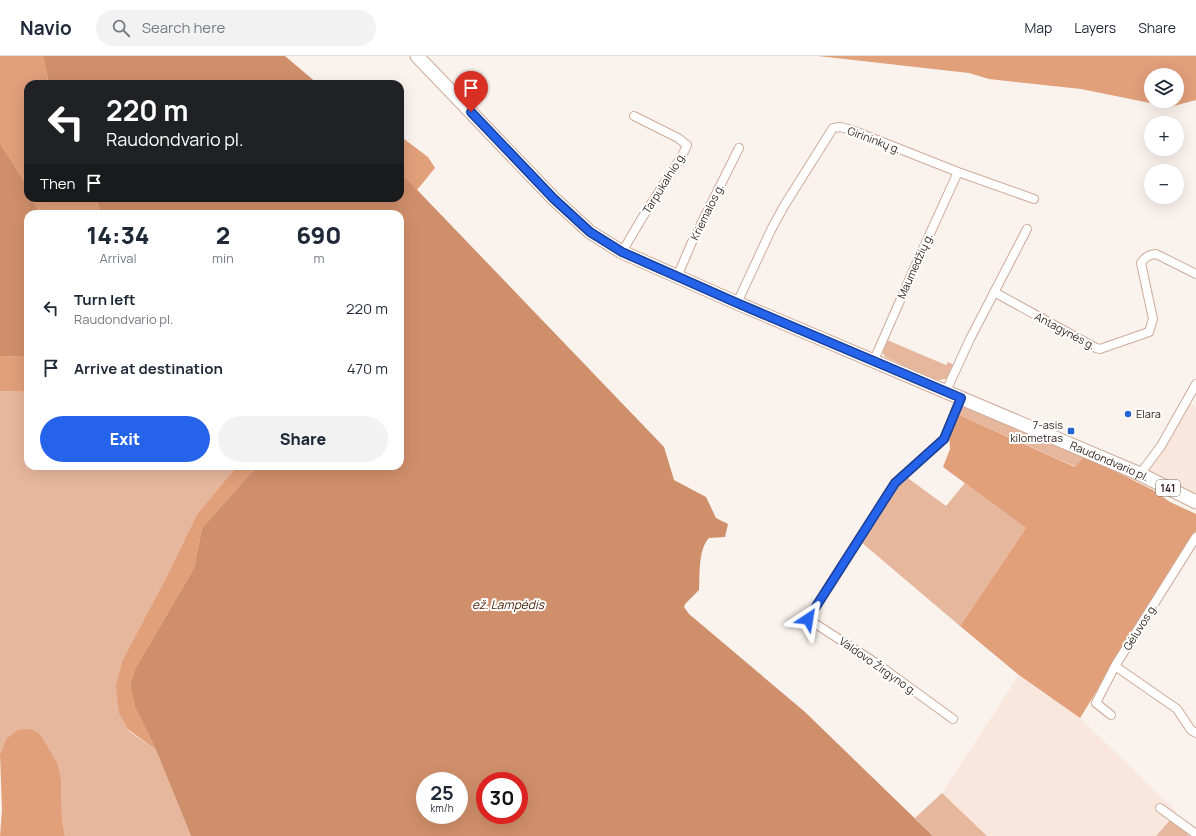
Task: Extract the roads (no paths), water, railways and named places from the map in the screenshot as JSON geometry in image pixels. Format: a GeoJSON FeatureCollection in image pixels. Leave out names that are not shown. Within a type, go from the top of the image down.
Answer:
{"type":"FeatureCollection","features":[{"type":"Feature","properties":{"kind":"main road","name":"Raudondvario pl."},"geometry":{"type":"LineString","coordinates":[[417,56],[554,199],[590,232],[622,252],[737,303],[1140,474],[1196,502]]}},
{"type":"Feature","properties":{"kind":"street","name":"Tarpukalnio g."},"geometry":{"type":"LineString","coordinates":[[622,252],[682,156],[687,144],[634,116]]}},
{"type":"Feature","properties":{"kind":"street","name":"Girininkų g."},"geometry":{"type":"LineString","coordinates":[[737,303],[771,230],[784,206],[834,128],[840,127],[852,130],[958,172],[1034,199]]}},
{"type":"Feature","properties":{"kind":"street","name":"Kriemalos g."},"geometry":{"type":"LineString","coordinates":[[677,277],[692,242],[739,148]]}},
{"type":"Feature","properties":{"kind":"street","name":"Maumedžių g."},"geometry":{"type":"LineString","coordinates":[[874,360],[958,172]]}},
{"type":"Feature","properties":{"kind":"street"},"geometry":{"type":"LineString","coordinates":[[946,391],[994,292],[1027,229]]}},
{"type":"Feature","properties":{"kind":"street","name":"Antagynės g."},"geometry":{"type":"LineString","coordinates":[[994,292],[1100,349],[1149,332],[1152,326],[1153,319],[1141,263],[1145,258],[1151,254],[1156,254],[1196,274]]}},
{"type":"Feature","properties":{"kind":"street"},"geometry":{"type":"LineString","coordinates":[[1140,474],[1162,446],[1196,384]]}},
{"type":"Feature","properties":{"kind":"street","name":"Valdovo Žirgyno g."},"geometry":{"type":"LineString","coordinates":[[953,719],[876,663],[808,619],[895,483],[944,439],[961,398]]}},
{"type":"Feature","properties":{"kind":"street","name":"Gėluvos g."},"geometry":{"type":"LineString","coordinates":[[1111,715],[1096,703],[1115,666],[1196,537]]}},
{"type":"Feature","properties":{"kind":"street"},"geometry":{"type":"LineString","coordinates":[[1115,666],[1178,709],[1191,730],[1196,733]]}},
{"type":"Feature","properties":{"kind":"street"},"geometry":{"type":"LineString","coordinates":[[1160,808],[1196,834]]}},
{"type":"Feature","properties":{"kind":"water"},"geometry":{"type":"Polygon","coordinates":[[[43,56],[285,56],[313,80],[48,80],[43,56]]]}},
{"type":"Feature","properties":{"kind":"water"},"geometry":{"type":"Polygon","coordinates":[[[0,143],[24,181],[24,202],[33,202],[39,210],[24,210],[24,357],[0,356],[0,143]]]}},
{"type":"Feature","properties":{"kind":"water","name":"ež. Lampėdis"},"geometry":{"type":"Polygon","coordinates":[[[404,176],[664,447],[674,480],[706,497],[716,518],[728,524],[725,537],[709,538],[705,543],[700,562],[699,590],[685,604],[684,607],[689,614],[805,712],[933,836],[191,836],[156,750],[135,708],[130,684],[135,669],[194,568],[202,528],[253,470],[404,470],[404,210],[100,210],[97,202],[404,202],[404,176]]]}},
{"type":"Feature","properties":{"kind":"place","name":"Elara"},"geometry":{"type":"Point","coordinates":[1128,414]}},
{"type":"Feature","properties":{"kind":"place","name":"7-asis kilometras"},"geometry":{"type":"Point","coordinates":[1071,431]}}]}
